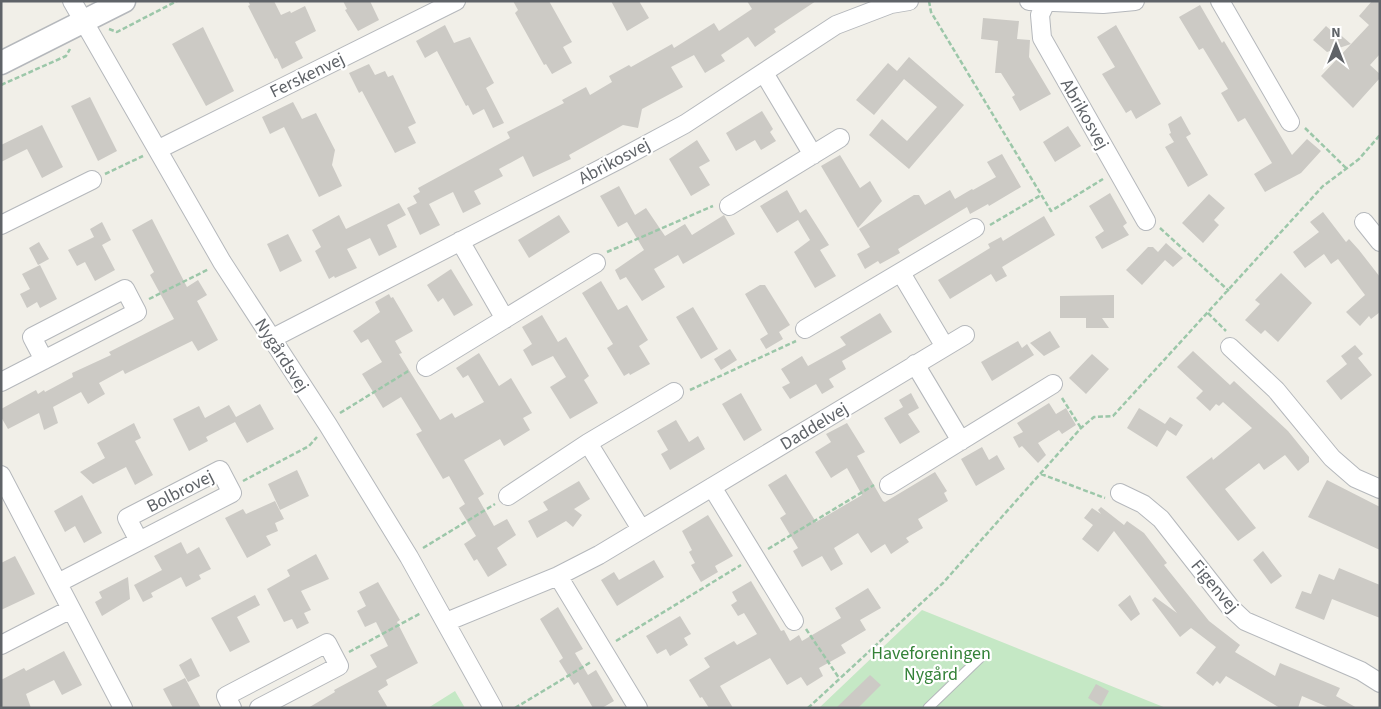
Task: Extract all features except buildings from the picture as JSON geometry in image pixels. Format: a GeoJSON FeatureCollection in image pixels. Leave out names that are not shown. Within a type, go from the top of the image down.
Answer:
{"type":"FeatureCollection","features":[{"type":"Feature","properties":{"kind":"street","name":"Nygårdsvej"},"geometry":{"type":"LineString","coordinates":[[72,1],[159,149],[222,262],[328,425],[409,557],[493,708]]}},
{"type":"Feature","properties":{"kind":"street"},"geometry":{"type":"LineString","coordinates":[[1,63],[124,1]]}},
{"type":"Feature","properties":{"kind":"street","name":"Ferskenvej"},"geometry":{"type":"LineString","coordinates":[[159,149],[456,1]]}},
{"type":"Feature","properties":{"kind":"street","name":"Abrikosvej"},"geometry":{"type":"LineString","coordinates":[[271,339],[685,124],[836,25],[891,4],[909,1]]}},
{"type":"Feature","properties":{"kind":"street","name":"Abrikosvej"},"geometry":{"type":"LineString","coordinates":[[1134,1],[1103,4],[1038,2],[1042,38],[1146,221]]}},
{"type":"Feature","properties":{"kind":"street"},"geometry":{"type":"LineString","coordinates":[[1220,1],[1290,122]]}},
{"type":"Feature","properties":{"kind":"street"},"geometry":{"type":"LineString","coordinates":[[764,73],[813,155]]}},
{"type":"Feature","properties":{"kind":"street"},"geometry":{"type":"LineString","coordinates":[[729,206],[840,138]]}},
{"type":"Feature","properties":{"kind":"street"},"geometry":{"type":"LineString","coordinates":[[1,224],[92,180]]}},
{"type":"Feature","properties":{"kind":"street"},"geometry":{"type":"LineString","coordinates":[[1364,222],[1380,242]]}},
{"type":"Feature","properties":{"kind":"street"},"geometry":{"type":"LineString","coordinates":[[805,329],[975,228]]}},
{"type":"Feature","properties":{"kind":"street"},"geometry":{"type":"LineString","coordinates":[[460,241],[505,319]]}},
{"type":"Feature","properties":{"kind":"street"},"geometry":{"type":"LineString","coordinates":[[426,367],[596,263]]}},
{"type":"Feature","properties":{"kind":"street"},"geometry":{"type":"LineString","coordinates":[[901,273],[944,347]]}},
{"type":"Feature","properties":{"kind":"street"},"geometry":{"type":"LineString","coordinates":[[1,382],[44,360],[137,312],[125,289],[32,337],[44,360]]}},
{"type":"Feature","properties":{"kind":"street","name":"Daddelvej"},"geometry":{"type":"LineString","coordinates":[[446,622],[558,576],[599,555],[965,335]]}},
{"type":"Feature","properties":{"kind":"street"},"geometry":{"type":"LineString","coordinates":[[1230,347],[1276,390],[1332,458],[1356,478],[1380,489]]}},
{"type":"Feature","properties":{"kind":"street"},"geometry":{"type":"LineString","coordinates":[[916,364],[961,441]]}},
{"type":"Feature","properties":{"kind":"street"},"geometry":{"type":"LineString","coordinates":[[889,485],[1053,384]]}},
{"type":"Feature","properties":{"kind":"street"},"geometry":{"type":"LineString","coordinates":[[508,496],[588,444],[674,392]]}},
{"type":"Feature","properties":{"kind":"street"},"geometry":{"type":"LineString","coordinates":[[588,444],[640,529]]}},
{"type":"Feature","properties":{"kind":"street","name":"Bolbrovej"},"geometry":{"type":"LineString","coordinates":[[58,583],[139,541],[232,492],[220,470],[127,518],[139,541]]}},
{"type":"Feature","properties":{"kind":"street"},"geometry":{"type":"LineString","coordinates":[[1,475],[124,708]]}},
{"type":"Feature","properties":{"kind":"street"},"geometry":{"type":"LineString","coordinates":[[712,487],[794,621]]}},
{"type":"Feature","properties":{"kind":"street","name":"Figenvej"},"geometry":{"type":"LineString","coordinates":[[1120,493],[1143,504],[1162,519],[1230,607],[1245,621],[1361,671],[1380,683]]}},
{"type":"Feature","properties":{"kind":"street"},"geometry":{"type":"LineString","coordinates":[[558,576],[638,708]]}},
{"type":"Feature","properties":{"kind":"street"},"geometry":{"type":"LineString","coordinates":[[1,645],[72,609]]}},
{"type":"Feature","properties":{"kind":"street"},"geometry":{"type":"LineString","coordinates":[[232,708],[226,696],[327,643],[339,666],[258,708]]}},
{"type":"Feature","properties":{"kind":"lane"},"geometry":{"type":"LineString","coordinates":[[928,708],[984,654]]}},
{"type":"Feature","properties":{"kind":"path"},"geometry":{"type":"LineString","coordinates":[[929,1],[931,12],[1051,211],[1117,171]]}},
{"type":"Feature","properties":{"kind":"path"},"geometry":{"type":"LineString","coordinates":[[1290,122],[1298,121],[1347,169]]}},
{"type":"Feature","properties":{"kind":"path"},"geometry":{"type":"LineString","coordinates":[[808,708],[943,583],[1081,428],[1094,417],[1113,416],[1323,186],[1347,169],[1380,135]]}},
{"type":"Feature","properties":{"kind":"path"},"geometry":{"type":"LineString","coordinates":[[92,180],[159,149]]}},
{"type":"Feature","properties":{"kind":"path"},"geometry":{"type":"LineString","coordinates":[[975,228],[981,230],[1041,195]]}},
{"type":"Feature","properties":{"kind":"path"},"geometry":{"type":"LineString","coordinates":[[596,263],[596,256],[721,203],[729,206]]}},
{"type":"Feature","properties":{"kind":"path"},"geometry":{"type":"LineString","coordinates":[[1146,221],[1156,225],[1229,291]]}},
{"type":"Feature","properties":{"kind":"path"},"geometry":{"type":"LineString","coordinates":[[134,307],[222,262]]}},
{"type":"Feature","properties":{"kind":"path"},"geometry":{"type":"LineString","coordinates":[[1208,313],[1234,338],[1230,347]]}},
{"type":"Feature","properties":{"kind":"path"},"geometry":{"type":"LineString","coordinates":[[674,392],[681,394],[806,337],[805,329]]}},
{"type":"Feature","properties":{"kind":"path"},"geometry":{"type":"LineString","coordinates":[[1053,384],[1081,428]]}},
{"type":"Feature","properties":{"kind":"path"},"geometry":{"type":"LineString","coordinates":[[1041,474],[1113,500],[1120,493]]}},
{"type":"Feature","properties":{"kind":"path"},"geometry":{"type":"LineString","coordinates":[[515,708],[605,653],[619,638],[882,480],[889,485]]}},
{"type":"Feature","properties":{"kind":"path"},"geometry":{"type":"LineString","coordinates":[[409,557],[508,496]]}},
{"type":"Feature","properties":{"kind":"path"},"geometry":{"type":"LineString","coordinates":[[335,659],[436,605]]}},
{"type":"Feature","properties":{"kind":"path"},"geometry":{"type":"LineString","coordinates":[[794,621],[801,621],[839,678]]}},
{"type":"Feature","properties":{"kind":"green space","name":"Haveforeningen Nygård"},"geometry":{"type":"Polygon","coordinates":[[[922,610],[1166,708],[819,708],[922,610]]]}},
{"type":"Feature","properties":{"kind":"green space"},"geometry":{"type":"Polygon","coordinates":[[[455,691],[465,708],[428,708],[455,691]]]}}]}
